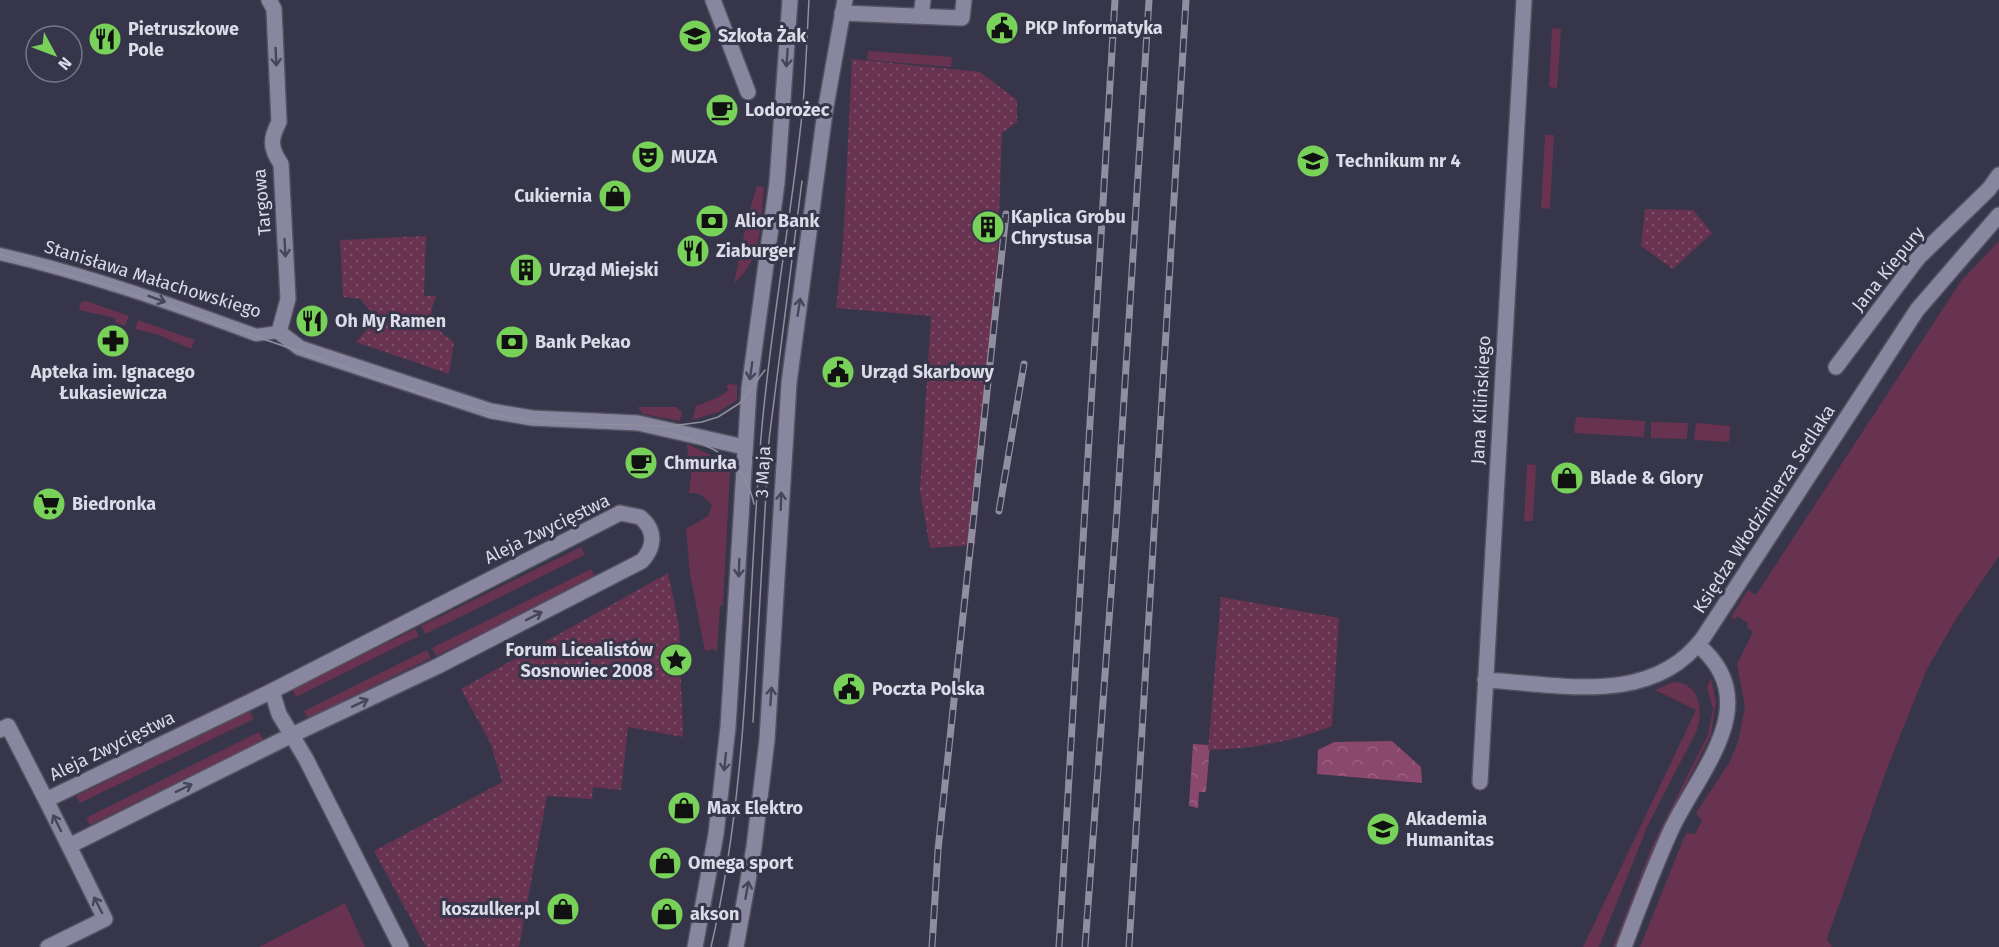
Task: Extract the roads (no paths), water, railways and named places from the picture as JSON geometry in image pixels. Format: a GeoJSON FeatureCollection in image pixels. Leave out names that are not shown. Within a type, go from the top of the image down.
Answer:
{"type":"FeatureCollection","features":[{"type":"Feature","properties":{"kind":"street","name":"Targowa"},"geometry":{"type":"LineString","coordinates":[[269,0],[274,9],[279,122],[272,137],[272,151],[281,164],[288,300],[279,332]]}},
{"type":"Feature","properties":{"kind":"street"},"geometry":{"type":"LineString","coordinates":[[713,0],[748,92]]}},
{"type":"Feature","properties":{"kind":"street","name":"3 Maja"},"geometry":{"type":"LineString","coordinates":[[695,947],[716,834],[728,727],[736,625],[744,447],[750,380],[777,183],[790,0]]}},
{"type":"Feature","properties":{"kind":"street"},"geometry":{"type":"LineString","coordinates":[[921,16],[923,0]]}},
{"type":"Feature","properties":{"kind":"street"},"geometry":{"type":"LineString","coordinates":[[844,6],[921,16],[962,18],[964,0]]}},
{"type":"Feature","properties":{"kind":"street","name":"Jana Kilińskiego"},"geometry":{"type":"LineString","coordinates":[[1513,0],[1523,20]]}},
{"type":"Feature","properties":{"kind":"street","name":"Jana Kilińskiego"},"geometry":{"type":"LineString","coordinates":[[1480,782],[1524,0]]}},
{"type":"Feature","properties":{"kind":"street","name":"3 Maja"},"geometry":{"type":"LineString","coordinates":[[736,947],[754,847],[767,740],[788,392],[830,81],[844,6]]}},
{"type":"Feature","properties":{"kind":"street","name":"Jana Kiepury"},"geometry":{"type":"LineString","coordinates":[[1836,367],[1918,258],[1989,189],[1999,175]]}},
{"type":"Feature","properties":{"kind":"street","name":"Księdza Włodzimierza Sedlaka"},"geometry":{"type":"LineString","coordinates":[[1485,680],[1623,686],[1658,676],[1681,661],[1698,645],[1917,310],[1999,215]]}},
{"type":"Feature","properties":{"kind":"street","name":"Stanisława Małachowskiego"},"geometry":{"type":"LineString","coordinates":[[0,254],[119,285],[256,335],[279,332],[300,348],[491,411],[532,418],[638,423],[744,447]]}},
{"type":"Feature","properties":{"kind":"street","name":"Aleja Zwycięstwa"},"geometry":{"type":"LineString","coordinates":[[46,800],[272,691],[620,513],[636,514],[650,528],[652,546],[642,561],[438,666],[292,735],[69,846]]}},
{"type":"Feature","properties":{"kind":"street"},"geometry":{"type":"LineString","coordinates":[[1624,947],[1663,848],[1718,747],[1726,724],[1727,701],[1720,669],[1698,645]]}},
{"type":"Feature","properties":{"kind":"street"},"geometry":{"type":"LineString","coordinates":[[272,691],[279,714],[401,947]]}},
{"type":"Feature","properties":{"kind":"street","name":"Aleja Zwycięstwa"},"geometry":{"type":"LineString","coordinates":[[0,730],[8,726],[105,919],[48,947]]}},
{"type":"Feature","properties":{"kind":"tram line"},"geometry":{"type":"LineString","coordinates":[[711,947],[724,884],[740,757],[761,438],[803,105],[809,0]]}},
{"type":"Feature","properties":{"kind":"tram line"},"geometry":{"type":"LineString","coordinates":[[753,722],[769,440],[802,181]]}},
{"type":"Feature","properties":{"kind":"tram line"},"geometry":{"type":"LineString","coordinates":[[0,255],[109,286],[449,403],[510,418],[552,423],[671,426],[702,422],[718,417],[740,403],[765,370]]}},
{"type":"Feature","properties":{"kind":"tram line"},"geometry":{"type":"LineString","coordinates":[[662,431],[707,446],[732,463],[749,488],[754,504]]}},
{"type":"Feature","properties":{"kind":"railway"},"geometry":{"type":"LineString","coordinates":[[1059,947],[1115,0]]}},
{"type":"Feature","properties":{"kind":"railway"},"geometry":{"type":"LineString","coordinates":[[1085,947],[1117,511],[1149,0]]}},
{"type":"Feature","properties":{"kind":"railway"},"geometry":{"type":"LineString","coordinates":[[1129,947],[1186,0]]}},
{"type":"Feature","properties":{"kind":"railway"},"geometry":{"type":"LineString","coordinates":[[932,947],[938,850],[1006,214]]}},
{"type":"Feature","properties":{"kind":"railway"},"geometry":{"type":"LineString","coordinates":[[999,511],[1024,364]]}},
{"type":"Feature","properties":{"kind":"place","name":"PKP Informatyka"},"geometry":{"type":"Point","coordinates":[1002,28]}},
{"type":"Feature","properties":{"kind":"place","name":"Szkoła Żak"},"geometry":{"type":"Point","coordinates":[695,36]}},
{"type":"Feature","properties":{"kind":"place","name":"Pietruszkowe Pole"},"geometry":{"type":"Point","coordinates":[105,39]}},
{"type":"Feature","properties":{"kind":"place","name":"Lodorożec"},"geometry":{"type":"Point","coordinates":[722,110]}},
{"type":"Feature","properties":{"kind":"place","name":"MUZA"},"geometry":{"type":"Point","coordinates":[648,157]}},
{"type":"Feature","properties":{"kind":"place","name":"Technikum nr 4"},"geometry":{"type":"Point","coordinates":[1313,161]}},
{"type":"Feature","properties":{"kind":"place","name":"Cukiernia"},"geometry":{"type":"Point","coordinates":[615,196]}},
{"type":"Feature","properties":{"kind":"place","name":"Alior Bank"},"geometry":{"type":"Point","coordinates":[712,221]}},
{"type":"Feature","properties":{"kind":"place","name":"Kaplica Grobu Chrystusa"},"geometry":{"type":"Point","coordinates":[988,227]}},
{"type":"Feature","properties":{"kind":"place","name":"Ziaburger"},"geometry":{"type":"Point","coordinates":[693,251]}},
{"type":"Feature","properties":{"kind":"place","name":"Urząd Miejski"},"geometry":{"type":"Point","coordinates":[526,270]}},
{"type":"Feature","properties":{"kind":"place","name":"Oh My Ramen"},"geometry":{"type":"Point","coordinates":[312,321]}},
{"type":"Feature","properties":{"kind":"place","name":"Apteka im. Ignacego Łukasiewicza"},"geometry":{"type":"Point","coordinates":[113,341]}},
{"type":"Feature","properties":{"kind":"place","name":"Bank Pekao"},"geometry":{"type":"Point","coordinates":[512,342]}},
{"type":"Feature","properties":{"kind":"place","name":"Urząd Skarbowy"},"geometry":{"type":"Point","coordinates":[838,372]}},
{"type":"Feature","properties":{"kind":"place","name":"Chmurka"},"geometry":{"type":"Point","coordinates":[641,463]}},
{"type":"Feature","properties":{"kind":"place","name":"Blade & Glory"},"geometry":{"type":"Point","coordinates":[1567,478]}},
{"type":"Feature","properties":{"kind":"place","name":"Biedronka"},"geometry":{"type":"Point","coordinates":[49,504]}},
{"type":"Feature","properties":{"kind":"place","name":"Forum Licealistów Sosnowiec 2008"},"geometry":{"type":"Point","coordinates":[676,660]}},
{"type":"Feature","properties":{"kind":"place","name":"Poczta Polska"},"geometry":{"type":"Point","coordinates":[849,689]}},
{"type":"Feature","properties":{"kind":"place","name":"Max Elektro"},"geometry":{"type":"Point","coordinates":[684,808]}},
{"type":"Feature","properties":{"kind":"place","name":"Akademia Humanitas"},"geometry":{"type":"Point","coordinates":[1383,829]}},
{"type":"Feature","properties":{"kind":"place","name":"Omega sport"},"geometry":{"type":"Point","coordinates":[665,863]}},
{"type":"Feature","properties":{"kind":"place","name":"koszulker.pl"},"geometry":{"type":"Point","coordinates":[563,909]}},
{"type":"Feature","properties":{"kind":"place","name":"akson"},"geometry":{"type":"Point","coordinates":[667,914]}}]}
